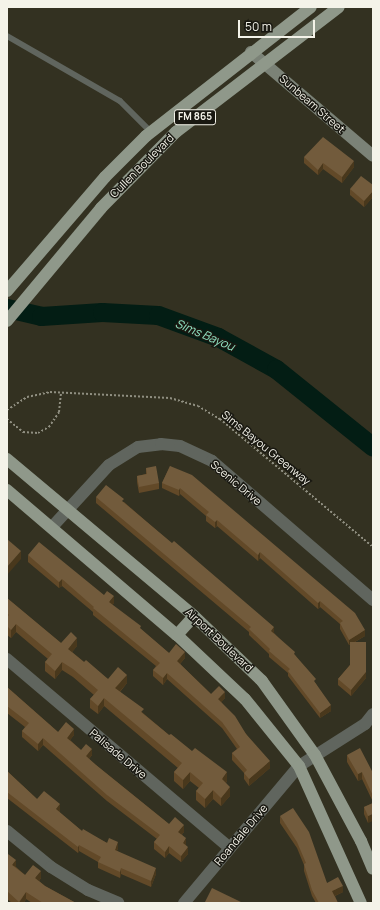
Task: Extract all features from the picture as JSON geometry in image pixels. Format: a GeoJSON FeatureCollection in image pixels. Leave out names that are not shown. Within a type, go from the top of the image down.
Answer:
{"type":"FeatureCollection","features":[{"type":"Feature","properties":{"kind":"main road","name":"Cullen Boulevard"},"geometry":{"type":"LineString","coordinates":[[7,291],[47,242],[105,177],[151,132],[311,7]]}},
{"type":"Feature","properties":{"kind":"main road","name":"Cullen Boulevard"},"geometry":{"type":"LineString","coordinates":[[7,321],[81,230],[176,132],[339,7]]}},
{"type":"Feature","properties":{"kind":"main road"},"geometry":{"type":"LineString","coordinates":[[67,219],[81,230]]}},
{"type":"Feature","properties":{"kind":"main road","name":"Airport Boulevard"},"geometry":{"type":"LineString","coordinates":[[7,460],[194,616],[262,681],[316,755],[361,841],[373,869]]}},
{"type":"Feature","properties":{"kind":"main road"},"geometry":{"type":"LineString","coordinates":[[7,490],[177,635],[245,699],[299,766],[361,903]]}},
{"type":"Feature","properties":{"kind":"main road"},"geometry":{"type":"LineString","coordinates":[[177,635],[194,616]]}},
{"type":"Feature","properties":{"kind":"street","name":"Sunbeam Street"},"geometry":{"type":"LineString","coordinates":[[252,52],[373,156]]}},
{"type":"Feature","properties":{"kind":"street","name":"Scenic Drive"},"geometry":{"type":"LineString","coordinates":[[52,528],[110,465],[138,447],[161,444],[180,446],[212,461],[373,600]]}},
{"type":"Feature","properties":{"kind":"street","name":"Palisade Drive"},"geometry":{"type":"LineString","coordinates":[[7,659],[230,848]]}},
{"type":"Feature","properties":{"kind":"street"},"geometry":{"type":"LineString","coordinates":[[299,766],[365,724],[373,714]]}},
{"type":"Feature","properties":{"kind":"street","name":"Roandale Drive"},"geometry":{"type":"LineString","coordinates":[[184,903],[299,766]]}},
{"type":"Feature","properties":{"kind":"street"},"geometry":{"type":"LineString","coordinates":[[7,831],[51,867],[88,890],[118,903]]}},
{"type":"Feature","properties":{"kind":"lane"},"geometry":{"type":"LineString","coordinates":[[7,36],[55,66],[120,101],[151,132]]}},
{"type":"Feature","properties":{"kind":"path","name":"Sims Bayou Greenway"},"geometry":{"type":"LineString","coordinates":[[7,410],[28,397],[50,392],[154,397],[198,406],[220,419],[373,547]]}},
{"type":"Feature","properties":{"kind":"path"},"geometry":{"type":"LineString","coordinates":[[7,419],[23,432],[38,433],[49,427],[59,412],[61,393]]}},
{"type":"Feature","properties":{"kind":"building"},"geometry":{"type":"Polygon","coordinates":[[[323,137],[354,161],[342,177],[323,163],[318,170],[304,157],[323,137]]]}},
{"type":"Feature","properties":{"kind":"building"},"geometry":{"type":"Polygon","coordinates":[[[361,176],[373,185],[373,191],[364,201],[350,189],[361,176]]]}},
{"type":"Feature","properties":{"kind":"building"},"geometry":{"type":"Polygon","coordinates":[[[156,466],[159,483],[139,487],[137,476],[147,474],[146,468],[156,466]]]}},
{"type":"Feature","properties":{"kind":"building"},"geometry":{"type":"Polygon","coordinates":[[[170,466],[192,475],[355,613],[365,630],[349,640],[340,623],[343,621],[320,601],[318,603],[260,552],[258,555],[217,520],[215,522],[206,515],[209,512],[180,488],[179,490],[162,483],[170,466]]]}},
{"type":"Feature","properties":{"kind":"building"},"geometry":{"type":"Polygon","coordinates":[[[106,485],[124,499],[122,501],[172,543],[174,541],[274,627],[271,631],[295,652],[294,654],[316,679],[314,681],[331,705],[320,713],[288,671],[290,669],[269,651],[270,649],[249,629],[251,627],[96,497],[106,485]]]}},
{"type":"Feature","properties":{"kind":"building"},"geometry":{"type":"Polygon","coordinates":[[[7,539],[21,551],[7,567],[7,539]]]}},
{"type":"Feature","properties":{"kind":"building"},"geometry":{"type":"Polygon","coordinates":[[[39,542],[104,595],[107,591],[114,596],[109,602],[141,626],[140,628],[169,653],[176,644],[185,652],[177,661],[211,694],[219,686],[225,692],[218,699],[235,716],[246,734],[270,761],[249,779],[244,773],[247,770],[232,753],[240,747],[222,722],[167,673],[163,678],[153,670],[160,663],[93,608],[94,607],[62,579],[59,582],[28,555],[39,542]]]}},
{"type":"Feature","properties":{"kind":"building"},"geometry":{"type":"Polygon","coordinates":[[[7,598],[61,643],[71,632],[77,638],[68,649],[84,662],[86,660],[108,679],[118,667],[127,675],[115,688],[144,709],[141,712],[169,735],[171,734],[192,751],[195,748],[227,772],[222,779],[230,787],[221,798],[213,790],[205,799],[196,791],[203,783],[190,772],[183,780],[174,772],[182,763],[104,698],[98,706],[90,699],[98,690],[73,669],[62,662],[55,671],[45,662],[52,654],[16,624],[11,630],[7,626],[7,617],[9,615],[7,613],[7,598]]]}},
{"type":"Feature","properties":{"kind":"building"},"geometry":{"type":"Polygon","coordinates":[[[350,642],[366,642],[366,672],[351,690],[338,679],[350,665],[350,642]]]}},
{"type":"Feature","properties":{"kind":"building"},"geometry":{"type":"Polygon","coordinates":[[[7,687],[58,732],[66,722],[74,729],[67,738],[81,750],[86,744],[92,749],[86,756],[96,765],[169,824],[175,817],[184,825],[178,832],[186,838],[183,843],[188,847],[181,856],[169,846],[165,852],[154,842],[160,835],[107,795],[43,738],[38,744],[22,731],[29,723],[7,706],[7,687]]]}},
{"type":"Feature","properties":{"kind":"building"},"geometry":{"type":"Polygon","coordinates":[[[360,748],[373,773],[373,796],[362,772],[358,774],[347,755],[360,748]]]}},
{"type":"Feature","properties":{"kind":"building"},"geometry":{"type":"Polygon","coordinates":[[[7,771],[37,799],[44,791],[60,804],[56,809],[82,831],[83,829],[107,843],[109,838],[118,842],[115,850],[156,868],[151,881],[121,868],[120,872],[98,862],[101,857],[79,845],[78,847],[7,792],[7,771]]]}},
{"type":"Feature","properties":{"kind":"building"},"geometry":{"type":"Polygon","coordinates":[[[373,803],[373,814],[368,816],[364,807],[373,803]]]}},
{"type":"Feature","properties":{"kind":"building"},"geometry":{"type":"Polygon","coordinates":[[[293,808],[309,832],[327,883],[338,877],[343,886],[332,891],[338,903],[319,903],[312,890],[304,864],[306,863],[297,842],[280,816],[293,808]]]}},
{"type":"Feature","properties":{"kind":"building"},"geometry":{"type":"Polygon","coordinates":[[[8,854],[16,860],[12,865],[25,875],[33,865],[41,871],[35,878],[45,886],[76,903],[43,903],[26,892],[19,902],[7,891],[8,854]]]}},
{"type":"Feature","properties":{"kind":"building"},"geometry":{"type":"Polygon","coordinates":[[[212,888],[243,903],[205,902],[212,888]]]}},
{"type":"Feature","properties":{"kind":"waterway","name":"Sims Bayou"},"geometry":{"type":"LineString","coordinates":[[7,308],[41,316],[102,312],[158,315],[218,337],[276,369],[373,447]]}}]}
